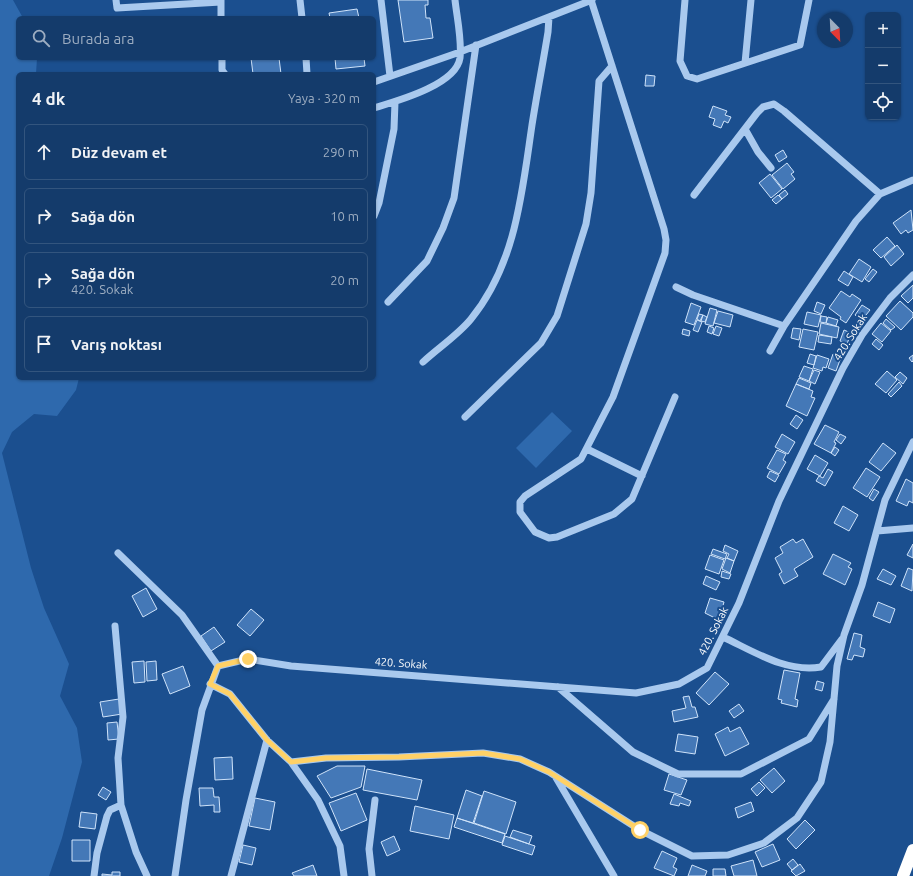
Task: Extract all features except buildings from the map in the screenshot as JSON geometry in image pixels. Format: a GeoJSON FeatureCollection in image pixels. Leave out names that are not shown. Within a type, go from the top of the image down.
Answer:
{"type":"FeatureCollection","features":[{"type":"Feature","properties":{"kind":"highway"},"geometry":{"type":"LineString","coordinates":[[902,876],[913,850]]}},
{"type":"Feature","properties":{"kind":"street"},"geometry":{"type":"LineString","coordinates":[[116,0],[117,8],[221,1],[221,16]]}},
{"type":"Feature","properties":{"kind":"street"},"geometry":{"type":"LineString","coordinates":[[300,0],[302,16]]}},
{"type":"Feature","properties":{"kind":"street"},"geometry":{"type":"LineString","coordinates":[[381,0],[390,76]]}},
{"type":"Feature","properties":{"kind":"street"},"geometry":{"type":"LineString","coordinates":[[376,107],[395,102],[446,79],[456,68],[460,52],[455,0]]}},
{"type":"Feature","properties":{"kind":"street"},"geometry":{"type":"LineString","coordinates":[[376,81],[460,52],[591,0],[664,228],[666,240],[664,253],[613,397],[587,449],[581,459],[525,496],[520,502],[520,512],[540,536],[549,538],[557,537],[614,514],[632,499],[675,397]]}},
{"type":"Feature","properties":{"kind":"street"},"geometry":{"type":"LineString","coordinates":[[685,0],[680,61],[687,76],[697,79],[800,45],[809,0]]}},
{"type":"Feature","properties":{"kind":"street"},"geometry":{"type":"LineString","coordinates":[[745,63],[751,0]]}},
{"type":"Feature","properties":{"kind":"street"},"geometry":{"type":"LineString","coordinates":[[423,362],[470,320],[480,307],[498,275],[511,245],[526,179],[532,124],[548,32],[549,17]]}},
{"type":"Feature","properties":{"kind":"street"},"geometry":{"type":"LineString","coordinates":[[388,302],[427,261],[449,213],[454,198],[476,45]]}},
{"type":"Feature","properties":{"kind":"street"},"geometry":{"type":"LineString","coordinates":[[222,60],[222,70],[224,72]]}},
{"type":"Feature","properties":{"kind":"street"},"geometry":{"type":"LineString","coordinates":[[306,60],[307,72]]}},
{"type":"Feature","properties":{"kind":"street"},"geometry":{"type":"LineString","coordinates":[[465,417],[541,344],[557,316],[586,224],[591,193],[599,81],[612,66]]}},
{"type":"Feature","properties":{"kind":"street"},"geometry":{"type":"LineString","coordinates":[[376,211],[379,203],[394,129],[395,102]]}},
{"type":"Feature","properties":{"kind":"street"},"geometry":{"type":"LineString","coordinates":[[694,195],[763,107],[774,104],[880,194]]}},
{"type":"Feature","properties":{"kind":"street"},"geometry":{"type":"LineString","coordinates":[[745,129],[758,152],[771,168]]}},
{"type":"Feature","properties":{"kind":"street"},"geometry":{"type":"LineString","coordinates":[[770,351],[784,326],[856,221],[880,194],[913,180]]}},
{"type":"Feature","properties":{"kind":"street","name":"420. Sokak"},"geometry":{"type":"LineString","coordinates":[[218,666],[248,659],[291,666],[636,693],[679,684],[707,668],[739,603],[779,501],[843,368],[862,335],[890,298],[913,275]]}},
{"type":"Feature","properties":{"kind":"street"},"geometry":{"type":"LineString","coordinates":[[676,287],[693,295],[784,326]]}},
{"type":"Feature","properties":{"kind":"street"},"geometry":{"type":"LineString","coordinates":[[291,762],[326,758],[399,757],[483,753],[520,759],[554,775],[640,830],[692,856],[728,855],[764,842],[797,818],[821,782],[830,742],[837,666],[844,635],[862,585],[885,500],[913,442]]}},
{"type":"Feature","properties":{"kind":"street"},"geometry":{"type":"LineString","coordinates":[[587,449],[642,476]]}},
{"type":"Feature","properties":{"kind":"street"},"geometry":{"type":"LineString","coordinates":[[877,530],[913,528]]}},
{"type":"Feature","properties":{"kind":"street"},"geometry":{"type":"LineString","coordinates":[[118,553],[182,615],[218,666],[210,684],[202,710],[175,876]]}},
{"type":"Feature","properties":{"kind":"street"},"geometry":{"type":"LineString","coordinates":[[115,626],[123,717],[118,758],[121,805],[136,852],[148,876]]}},
{"type":"Feature","properties":{"kind":"street"},"geometry":{"type":"LineString","coordinates":[[723,637],[786,666],[812,669],[821,668],[844,635]]}},
{"type":"Feature","properties":{"kind":"street"},"geometry":{"type":"LineString","coordinates":[[210,684],[230,694],[267,740],[291,762],[318,800],[340,846],[344,876]]}},
{"type":"Feature","properties":{"kind":"street"},"geometry":{"type":"LineString","coordinates":[[558,687],[633,752],[678,774],[741,774],[809,739],[834,698]]}},
{"type":"Feature","properties":{"kind":"street"},"geometry":{"type":"LineString","coordinates":[[231,876],[267,740]]}},
{"type":"Feature","properties":{"kind":"street"},"geometry":{"type":"LineString","coordinates":[[554,775],[614,876]]}},
{"type":"Feature","properties":{"kind":"street"},"geometry":{"type":"LineString","coordinates":[[372,876],[369,849],[374,800]]}},
{"type":"Feature","properties":{"kind":"street"},"geometry":{"type":"LineString","coordinates":[[94,876],[97,853],[107,816],[110,810],[121,805]]}},
{"type":"Feature","properties":{"kind":"shaded area"},"geometry":{"type":"Polygon","coordinates":[[[0,0],[13,0],[22,16],[16,16],[16,60],[37,60],[36,72],[16,72],[16,380],[78,380],[76,390],[57,416],[34,414],[12,432],[2,453],[31,568],[44,608],[69,664],[60,696],[77,728],[82,762],[62,838],[49,876],[0,876],[0,0]]]}},
{"type":"Feature","properties":{"kind":"shaded area"},"geometry":{"type":"Polygon","coordinates":[[[552,412],[572,431],[536,468],[516,448],[552,412]]]}},
{"type":"Feature","properties":{"kind":"route"},"geometry":{"type":"LineString","coordinates":[[248,659],[218,666],[210,684],[230,694],[267,740],[291,762],[326,758],[399,757],[483,753],[520,759],[549,772],[640,830]]}}]}
